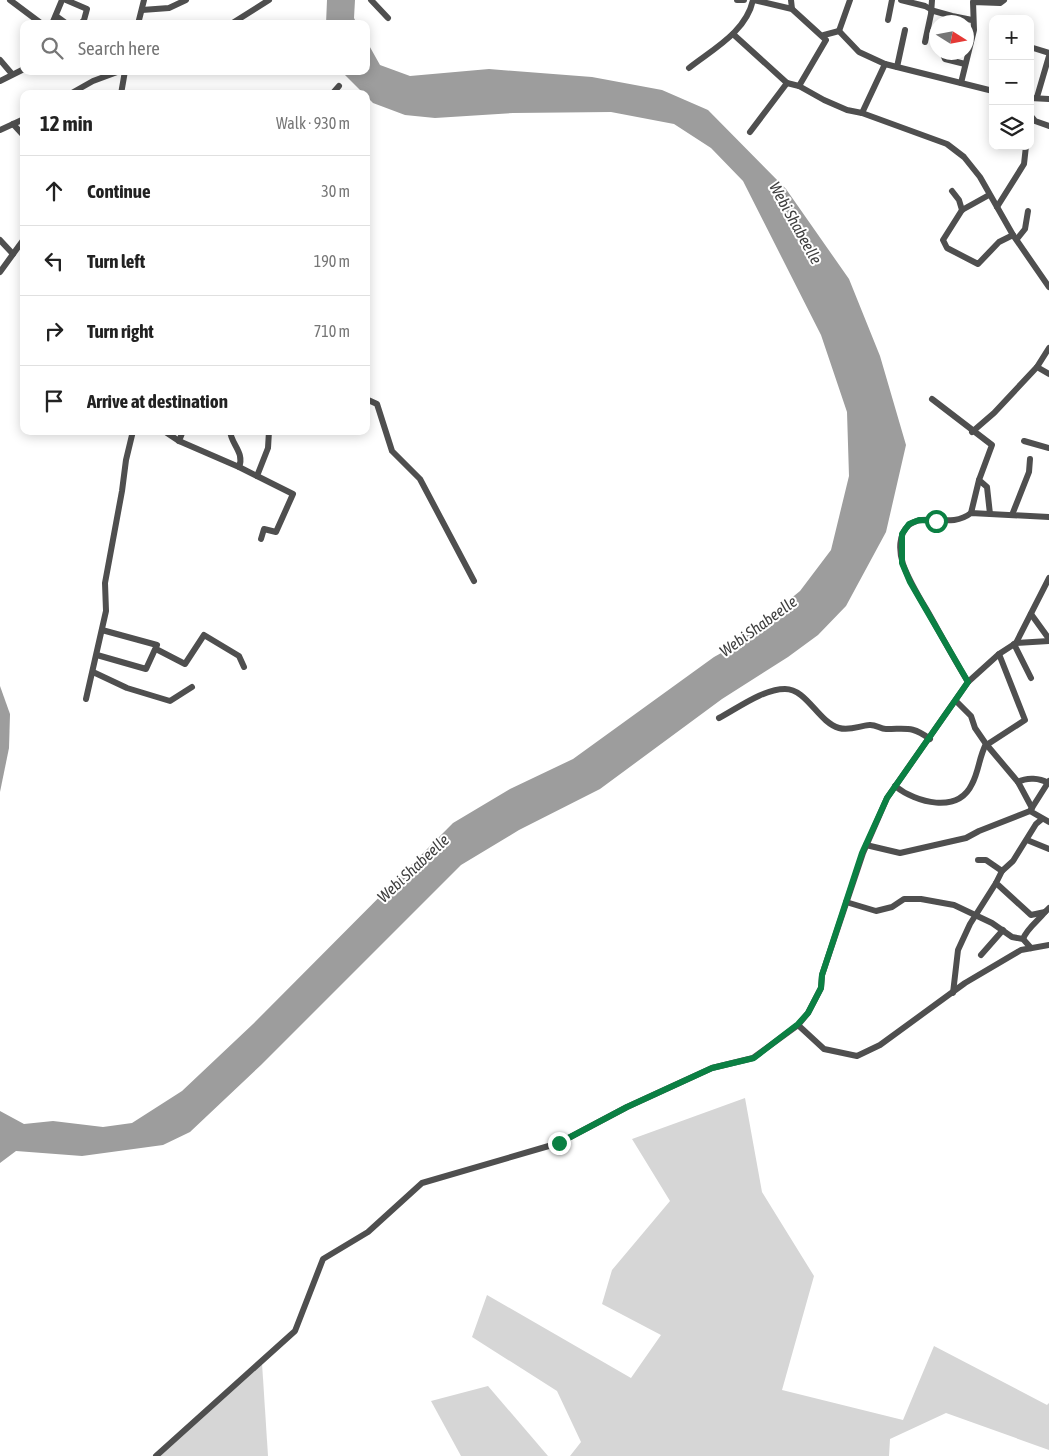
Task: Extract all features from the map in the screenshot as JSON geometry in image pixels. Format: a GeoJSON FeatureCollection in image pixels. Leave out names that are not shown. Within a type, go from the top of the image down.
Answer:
{"type":"FeatureCollection","features":[{"type":"Feature","properties":{"kind":"street"},"geometry":{"type":"LineString","coordinates":[[10,0],[37,20]]}},
{"type":"Feature","properties":{"kind":"street"},"geometry":{"type":"LineString","coordinates":[[54,20],[64,0],[87,9],[84,20]]}},
{"type":"Feature","properties":{"kind":"street"},"geometry":{"type":"LineString","coordinates":[[139,20],[144,0]]}},
{"type":"Feature","properties":{"kind":"street"},"geometry":{"type":"LineString","coordinates":[[142,10],[169,8],[186,0]]}},
{"type":"Feature","properties":{"kind":"street"},"geometry":{"type":"LineString","coordinates":[[237,20],[269,0]]}},
{"type":"Feature","properties":{"kind":"street"},"geometry":{"type":"LineString","coordinates":[[371,0],[388,18]]}},
{"type":"Feature","properties":{"kind":"street"},"geometry":{"type":"LineString","coordinates":[[737,0],[744,0]]}},
{"type":"Feature","properties":{"kind":"street"},"geometry":{"type":"LineString","coordinates":[[688,68],[733,34],[750,11],[754,0],[792,9],[824,36],[826,40],[799,86]]}},
{"type":"Feature","properties":{"kind":"street"},"geometry":{"type":"LineString","coordinates":[[792,0],[792,9]]}},
{"type":"Feature","properties":{"kind":"street"},"geometry":{"type":"LineString","coordinates":[[839,31],[850,0]]}},
{"type":"Feature","properties":{"kind":"street"},"geometry":{"type":"LineString","coordinates":[[888,20],[892,0]]}},
{"type":"Feature","properties":{"kind":"street"},"geometry":{"type":"LineString","coordinates":[[901,0],[953,15]]}},
{"type":"Feature","properties":{"kind":"street"},"geometry":{"type":"LineString","coordinates":[[925,42],[932,0]]}},
{"type":"Feature","properties":{"kind":"street"},"geometry":{"type":"LineString","coordinates":[[972,15],[973,2],[1000,3],[1004,0]]}},
{"type":"Feature","properties":{"kind":"street"},"geometry":{"type":"LineString","coordinates":[[56,16],[62,20]]}},
{"type":"Feature","properties":{"kind":"street"},"geometry":{"type":"LineString","coordinates":[[897,67],[905,30]]}},
{"type":"Feature","properties":{"kind":"street"},"geometry":{"type":"LineString","coordinates":[[824,36],[839,31]]}},
{"type":"Feature","properties":{"kind":"street"},"geometry":{"type":"LineString","coordinates":[[839,31],[859,52],[885,64],[989,90]]}},
{"type":"Feature","properties":{"kind":"street"},"geometry":{"type":"LineString","coordinates":[[733,34],[787,83],[799,86],[847,110],[862,112],[947,144],[964,157],[980,177],[989,196],[1021,249],[1049,288]]}},
{"type":"Feature","properties":{"kind":"street"},"geometry":{"type":"LineString","coordinates":[[1034,49],[1049,54],[1034,94]]}},
{"type":"Feature","properties":{"kind":"street"},"geometry":{"type":"LineString","coordinates":[[0,60],[12,74]]}},
{"type":"Feature","properties":{"kind":"street"},"geometry":{"type":"LineString","coordinates":[[949,60],[965,64]]}},
{"type":"Feature","properties":{"kind":"street"},"geometry":{"type":"LineString","coordinates":[[961,83],[966,60]]}},
{"type":"Feature","properties":{"kind":"street"},"geometry":{"type":"LineString","coordinates":[[862,112],[885,64]]}},
{"type":"Feature","properties":{"kind":"street"},"geometry":{"type":"LineString","coordinates":[[0,81],[20,71]]}},
{"type":"Feature","properties":{"kind":"street"},"geometry":{"type":"LineString","coordinates":[[77,90],[93,80],[108,75]]}},
{"type":"Feature","properties":{"kind":"street"},"geometry":{"type":"LineString","coordinates":[[122,90],[124,75]]}},
{"type":"Feature","properties":{"kind":"street"},"geometry":{"type":"LineString","coordinates":[[750,132],[787,83]]}},
{"type":"Feature","properties":{"kind":"street"},"geometry":{"type":"LineString","coordinates":[[336,90],[339,86]]}},
{"type":"Feature","properties":{"kind":"street"},"geometry":{"type":"LineString","coordinates":[[1034,97],[1049,99]]}},
{"type":"Feature","properties":{"kind":"street"},"geometry":{"type":"LineString","coordinates":[[1034,120],[1049,126]]}},
{"type":"Feature","properties":{"kind":"street"},"geometry":{"type":"LineString","coordinates":[[0,130],[20,121]]}},
{"type":"Feature","properties":{"kind":"street"},"geometry":{"type":"LineString","coordinates":[[13,124],[20,132]]}},
{"type":"Feature","properties":{"kind":"street"},"geometry":{"type":"LineString","coordinates":[[997,207],[1024,164],[1026,150]]}},
{"type":"Feature","properties":{"kind":"street"},"geometry":{"type":"LineString","coordinates":[[952,191],[959,200],[962,210]]}},
{"type":"Feature","properties":{"kind":"street"},"geometry":{"type":"LineString","coordinates":[[989,196],[962,210],[944,240],[947,248],[978,264],[999,242],[1015,237],[1025,229],[1028,211]]}},
{"type":"Feature","properties":{"kind":"street"},"geometry":{"type":"LineString","coordinates":[[0,240],[13,254]]}},
{"type":"Feature","properties":{"kind":"street"},"geometry":{"type":"LineString","coordinates":[[0,272],[20,244]]}},
{"type":"Feature","properties":{"kind":"street"},"geometry":{"type":"LineString","coordinates":[[972,432],[994,413],[1037,367],[1049,348]]}},
{"type":"Feature","properties":{"kind":"street"},"geometry":{"type":"LineString","coordinates":[[1037,367],[1049,374]]}},
{"type":"Feature","properties":{"kind":"street"},"geometry":{"type":"LineString","coordinates":[[932,399],[972,432],[992,445],[979,480],[971,513]]}},
{"type":"Feature","properties":{"kind":"street"},"geometry":{"type":"LineString","coordinates":[[370,401],[376,404],[392,451],[420,479],[474,581]]}},
{"type":"Feature","properties":{"kind":"street"},"geometry":{"type":"LineString","coordinates":[[86,699],[106,611],[105,583],[132,435]]}},
{"type":"Feature","properties":{"kind":"street"},"geometry":{"type":"LineString","coordinates":[[170,435],[179,441],[239,466],[293,494],[276,532],[264,529],[261,539]]}},
{"type":"Feature","properties":{"kind":"street"},"geometry":{"type":"LineString","coordinates":[[179,441],[181,435]]}},
{"type":"Feature","properties":{"kind":"street"},"geometry":{"type":"LineString","coordinates":[[231,435],[241,458],[239,466]]}},
{"type":"Feature","properties":{"kind":"street"},"geometry":{"type":"LineString","coordinates":[[257,476],[268,448],[268,435]]}},
{"type":"Feature","properties":{"kind":"street"},"geometry":{"type":"LineString","coordinates":[[1024,441],[1049,448]]}},
{"type":"Feature","properties":{"kind":"street"},"geometry":{"type":"LineString","coordinates":[[1012,515],[1030,472],[1030,459]]}},
{"type":"Feature","properties":{"kind":"street"},"geometry":{"type":"LineString","coordinates":[[979,480],[987,487],[990,514]]}},
{"type":"Feature","properties":{"kind":"street"},"geometry":{"type":"LineString","coordinates":[[968,682],[910,582],[902,563],[902,534],[909,524],[919,520],[954,521],[964,518],[971,513],[1049,517]]}},
{"type":"Feature","properties":{"kind":"street"},"geometry":{"type":"LineString","coordinates":[[1030,678],[1015,643],[1049,578]]}},
{"type":"Feature","properties":{"kind":"street"},"geometry":{"type":"LineString","coordinates":[[156,1456],[295,1331],[324,1259],[368,1232],[422,1183],[559,1143],[627,1107],[712,1068],[754,1058],[798,1024],[808,1013],[821,988],[822,975],[846,902],[866,845],[887,798],[968,682],[999,654],[1015,643],[1048,639],[1031,614]]}},
{"type":"Feature","properties":{"kind":"street"},"geometry":{"type":"LineString","coordinates":[[97,655],[146,669],[157,645],[102,630]]}},
{"type":"Feature","properties":{"kind":"street"},"geometry":{"type":"LineString","coordinates":[[156,649],[185,664],[204,635],[239,656],[244,667]]}},
{"type":"Feature","properties":{"kind":"street"},"geometry":{"type":"LineString","coordinates":[[896,786],[904,794],[920,799],[945,803],[957,801],[964,796],[973,783],[979,756],[987,744],[1025,720],[999,654]]}},
{"type":"Feature","properties":{"kind":"street"},"geometry":{"type":"LineString","coordinates":[[93,672],[127,688],[170,700],[192,686]]}},
{"type":"Feature","properties":{"kind":"street"},"geometry":{"type":"LineString","coordinates":[[719,718],[770,692],[786,689],[796,692],[825,719],[839,728],[849,730],[872,724],[886,730],[912,728],[930,739]]}},
{"type":"Feature","properties":{"kind":"street"},"geometry":{"type":"LineString","coordinates":[[956,701],[971,716],[976,728],[993,754],[1018,782],[1031,809],[1042,819],[1049,822]]}},
{"type":"Feature","properties":{"kind":"street"},"geometry":{"type":"LineString","coordinates":[[987,744],[1002,742]]}},
{"type":"Feature","properties":{"kind":"street"},"geometry":{"type":"LineString","coordinates":[[866,845],[900,853],[966,838],[978,831],[1031,809],[1048,782],[1041,779],[1024,778],[1018,782]]}},
{"type":"Feature","properties":{"kind":"street"},"geometry":{"type":"LineString","coordinates":[[953,994],[958,950],[970,924],[1002,871],[1013,861],[1036,824],[1042,819]]}},
{"type":"Feature","properties":{"kind":"street"},"geometry":{"type":"LineString","coordinates":[[1027,840],[1049,849]]}},
{"type":"Feature","properties":{"kind":"street"},"geometry":{"type":"LineString","coordinates":[[978,860],[986,860],[1002,871]]}},
{"type":"Feature","properties":{"kind":"street"},"geometry":{"type":"LineString","coordinates":[[996,883],[1031,915],[1047,910]]}},
{"type":"Feature","properties":{"kind":"street"},"geometry":{"type":"LineString","coordinates":[[846,902],[876,911],[892,907],[904,900],[921,899],[954,905],[977,915],[1012,937],[1023,939],[1031,948]]}},
{"type":"Feature","properties":{"kind":"street"},"geometry":{"type":"LineString","coordinates":[[1023,939],[1027,930],[1047,910]]}},
{"type":"Feature","properties":{"kind":"street"},"geometry":{"type":"LineString","coordinates":[[981,955],[1003,930]]}},
{"type":"Feature","properties":{"kind":"street"},"geometry":{"type":"LineString","coordinates":[[798,1024],[824,1048],[857,1056],[880,1046],[953,994],[965,983],[1021,950],[1049,945]]}},
{"type":"Feature","properties":{"kind":"shaded area"},"geometry":{"type":"Polygon","coordinates":[[[745,1098],[762,1192],[814,1276],[782,1390],[903,1420],[934,1346],[1047,1405],[1049,1403],[1049,1450],[946,1413],[890,1439],[889,1456],[570,1456],[581,1442],[557,1391],[472,1337],[487,1295],[631,1378],[661,1335],[602,1304],[612,1270],[670,1201],[632,1139],[745,1098]]]}},
{"type":"Feature","properties":{"kind":"shaded area"},"geometry":{"type":"Polygon","coordinates":[[[262,1363],[268,1456],[156,1456],[262,1363]]]}},
{"type":"Feature","properties":{"kind":"shaded area"},"geometry":{"type":"Polygon","coordinates":[[[488,1386],[548,1456],[461,1456],[431,1401],[488,1386]]]}},
{"type":"Feature","properties":{"kind":"water"},"geometry":{"type":"Polygon","coordinates":[[[327,0],[355,0],[355,20],[326,20],[327,0]]]}},
{"type":"Feature","properties":{"kind":"water","name":"Webi Shabeelle"},"geometry":{"type":"Polygon","coordinates":[[[370,47],[380,65],[410,76],[489,69],[592,77],[662,90],[708,110],[786,189],[849,279],[880,356],[906,445],[886,532],[846,606],[818,635],[788,657],[722,699],[600,789],[519,830],[461,865],[261,1065],[190,1132],[163,1145],[82,1156],[16,1151],[0,1163],[0,1111],[24,1124],[53,1121],[103,1127],[132,1123],[182,1091],[253,1024],[453,823],[510,789],[573,759],[714,657],[732,647],[800,591],[831,550],[849,476],[847,412],[821,335],[743,181],[711,148],[674,124],[611,112],[513,113],[435,118],[405,115],[373,103],[370,100],[370,90],[360,90],[345,75],[370,75],[370,47]]]}},
{"type":"Feature","properties":{"kind":"water"},"geometry":{"type":"Polygon","coordinates":[[[0,686],[10,714],[9,748],[0,792],[0,686]]]}},
{"type":"Feature","properties":{"kind":"route"},"geometry":{"type":"LineString","coordinates":[[559,1143],[627,1107],[712,1068],[754,1058],[798,1024],[808,1013],[821,988],[822,975],[862,853],[887,798],[968,682],[910,582],[902,563],[902,534],[909,524],[919,520],[936,521]]}}]}
